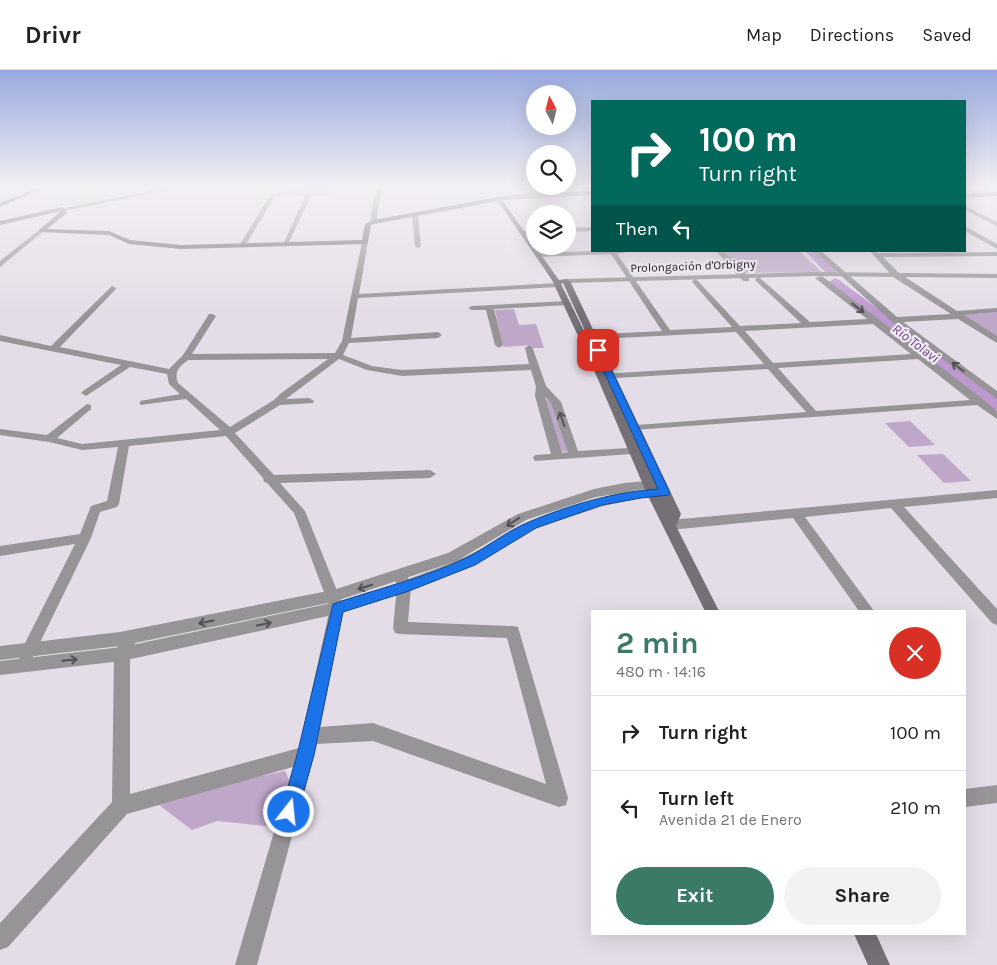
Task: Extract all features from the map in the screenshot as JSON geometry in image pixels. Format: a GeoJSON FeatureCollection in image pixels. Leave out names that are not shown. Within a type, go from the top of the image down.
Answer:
{"type":"FeatureCollection","features":[{"type":"Feature","properties":{"kind":"main road"},"geometry":{"type":"LineString","coordinates":[[41,231],[45,228]]}},
{"type":"Feature","properties":{"kind":"main road"},"geometry":{"type":"LineString","coordinates":[[41,231],[109,233],[119,236],[124,241],[157,246],[284,246],[366,242],[368,228]]}},
{"type":"Feature","properties":{"kind":"main road"},"geometry":{"type":"LineString","coordinates":[[518,228],[526,238]]}},
{"type":"Feature","properties":{"kind":"main road"},"geometry":{"type":"LineString","coordinates":[[539,255],[562,283],[630,428],[645,450],[670,525],[712,610]]}},
{"type":"Feature","properties":{"kind":"main road"},"geometry":{"type":"LineString","coordinates":[[562,283],[567,304],[587,338]]}},
{"type":"Feature","properties":{"kind":"main road"},"geometry":{"type":"LineString","coordinates":[[630,428],[633,451],[657,489]]}},
{"type":"Feature","properties":{"kind":"main road"},"geometry":{"type":"LineString","coordinates":[[865,935],[879,965]]}},
{"type":"Feature","properties":{"kind":"street"},"geometry":{"type":"LineString","coordinates":[[242,246],[253,228]]}},
{"type":"Feature","properties":{"kind":"street"},"geometry":{"type":"LineString","coordinates":[[284,246],[293,228]]}},
{"type":"Feature","properties":{"kind":"street"},"geometry":{"type":"LineString","coordinates":[[416,228],[418,246]]}},
{"type":"Feature","properties":{"kind":"street"},"geometry":{"type":"LineString","coordinates":[[576,230],[591,229]]}},
{"type":"Feature","properties":{"kind":"street"},"geometry":{"type":"LineString","coordinates":[[966,229],[997,247]]}},
{"type":"Feature","properties":{"kind":"street"},"geometry":{"type":"LineString","coordinates":[[0,265],[41,231]]}},
{"type":"Feature","properties":{"kind":"street"},"geometry":{"type":"LineString","coordinates":[[521,232],[526,232]]}},
{"type":"Feature","properties":{"kind":"street"},"geometry":{"type":"LineString","coordinates":[[0,432],[82,446],[124,444],[228,432],[278,402],[283,396],[338,356],[346,341],[366,242]]}},
{"type":"Feature","properties":{"kind":"street"},"geometry":{"type":"LineString","coordinates":[[576,253],[612,252],[668,333]]}},
{"type":"Feature","properties":{"kind":"street"},"geometry":{"type":"LineString","coordinates":[[720,252],[744,278]]}},
{"type":"Feature","properties":{"kind":"street"},"geometry":{"type":"LineString","coordinates":[[818,252],[895,320],[997,396]]}},
{"type":"Feature","properties":{"kind":"street"},"geometry":{"type":"LineString","coordinates":[[875,253],[997,254]]}},
{"type":"Feature","properties":{"kind":"street"},"geometry":{"type":"LineString","coordinates":[[875,253],[896,275],[997,340]]}},
{"type":"Feature","properties":{"kind":"street","name":"Prolongación d'Orbigny"},"geometry":{"type":"LineString","coordinates":[[632,280],[696,281],[814,274],[830,276]]}},
{"type":"Feature","properties":{"kind":"street","name":"Prolongación d'Orbigny"},"geometry":{"type":"LineString","coordinates":[[356,296],[632,280],[819,278],[844,275],[997,276]]}},
{"type":"Feature","properties":{"kind":"street"},"geometry":{"type":"LineString","coordinates":[[819,278],[997,416]]}},
{"type":"Feature","properties":{"kind":"street"},"geometry":{"type":"LineString","coordinates":[[759,279],[808,325]]}},
{"type":"Feature","properties":{"kind":"street"},"geometry":{"type":"LineString","coordinates":[[696,281],[814,415]]}},
{"type":"Feature","properties":{"kind":"street"},"geometry":{"type":"LineString","coordinates":[[53,349],[112,288]]}},
{"type":"Feature","properties":{"kind":"street"},"geometry":{"type":"LineString","coordinates":[[472,308],[567,304]]}},
{"type":"Feature","properties":{"kind":"street"},"geometry":{"type":"LineString","coordinates":[[490,308],[499,345]]}},
{"type":"Feature","properties":{"kind":"street"},"geometry":{"type":"LineString","coordinates":[[895,320],[997,310]]}},
{"type":"Feature","properties":{"kind":"street"},"geometry":{"type":"LineString","coordinates":[[212,316],[186,357],[174,367],[171,375],[174,384],[228,432],[268,479],[299,511],[335,602],[306,755],[246,965]]}},
{"type":"Feature","properties":{"kind":"street"},"geometry":{"type":"LineString","coordinates":[[587,338],[875,321]]}},
{"type":"Feature","properties":{"kind":"street"},"geometry":{"type":"LineString","coordinates":[[346,341],[438,335]]}},
{"type":"Feature","properties":{"kind":"street"},"geometry":{"type":"LineString","coordinates":[[0,338],[172,372]]}},
{"type":"Feature","properties":{"kind":"street"},"geometry":{"type":"LineString","coordinates":[[529,348],[541,387],[540,396],[557,456]]}},
{"type":"Feature","properties":{"kind":"street"},"geometry":{"type":"LineString","coordinates":[[186,357],[338,356],[370,368],[402,373],[535,367]]}},
{"type":"Feature","properties":{"kind":"street"},"geometry":{"type":"LineString","coordinates":[[607,377],[920,356]]}},
{"type":"Feature","properties":{"kind":"street"},"geometry":{"type":"LineString","coordinates":[[86,393],[128,364]]}},
{"type":"Feature","properties":{"kind":"street"},"geometry":{"type":"LineString","coordinates":[[541,387],[556,402],[574,455]]}},
{"type":"Feature","properties":{"kind":"street"},"geometry":{"type":"LineString","coordinates":[[144,403],[187,396]]}},
{"type":"Feature","properties":{"kind":"street"},"geometry":{"type":"LineString","coordinates":[[278,402],[309,401]]}},
{"type":"Feature","properties":{"kind":"street"},"geometry":{"type":"LineString","coordinates":[[630,428],[980,402]]}},
{"type":"Feature","properties":{"kind":"street"},"geometry":{"type":"LineString","coordinates":[[49,439],[87,407]]}},
{"type":"Feature","properties":{"kind":"street"},"geometry":{"type":"LineString","coordinates":[[22,665],[85,538],[95,509],[112,504],[124,444]]}},
{"type":"Feature","properties":{"kind":"street"},"geometry":{"type":"LineString","coordinates":[[539,458],[645,450]]}},
{"type":"Feature","properties":{"kind":"street"},"geometry":{"type":"LineString","coordinates":[[268,479],[430,474]]}},
{"type":"Feature","properties":{"kind":"street"},"geometry":{"type":"LineString","coordinates":[[0,668],[126,646],[335,602],[470,561],[532,525],[601,502],[657,489]]}},
{"type":"Feature","properties":{"kind":"street"},"geometry":{"type":"LineString","coordinates":[[670,525],[997,494]]}},
{"type":"Feature","properties":{"kind":"street"},"geometry":{"type":"LineString","coordinates":[[894,504],[997,619]]}},
{"type":"Feature","properties":{"kind":"street"},"geometry":{"type":"LineString","coordinates":[[796,513],[866,610]]}},
{"type":"Feature","properties":{"kind":"street"},"geometry":{"type":"LineString","coordinates":[[0,551],[24,549],[85,538]]}},
{"type":"Feature","properties":{"kind":"street"},"geometry":{"type":"LineString","coordinates":[[310,736],[373,732],[559,798],[513,632],[400,628],[403,581]]}},
{"type":"Feature","properties":{"kind":"street"},"geometry":{"type":"LineString","coordinates":[[0,653],[126,646]]}},
{"type":"Feature","properties":{"kind":"street"},"geometry":{"type":"LineString","coordinates":[[121,806],[126,646]]}},
{"type":"Feature","properties":{"kind":"street"},"geometry":{"type":"LineString","coordinates":[[0,939],[121,806],[306,755]]}},
{"type":"Feature","properties":{"kind":"street"},"geometry":{"type":"LineString","coordinates":[[966,798],[997,794]]}},
{"type":"Feature","properties":{"kind":"shaded area"},"geometry":{"type":"Polygon","coordinates":[[[724,252],[800,252],[822,272],[744,273],[724,252]]]}},
{"type":"Feature","properties":{"kind":"shaded area"},"geometry":{"type":"Polygon","coordinates":[[[514,309],[519,325],[536,324],[544,348],[533,348],[532,345],[503,347],[495,310],[514,309]]]}},
{"type":"Feature","properties":{"kind":"shaded area"},"geometry":{"type":"Polygon","coordinates":[[[997,312],[997,337],[962,315],[997,312]]]}},
{"type":"Feature","properties":{"kind":"shaded area"},"geometry":{"type":"Polygon","coordinates":[[[544,399],[553,402],[569,451],[559,452],[544,399]]]}},
{"type":"Feature","properties":{"kind":"shaded area"},"geometry":{"type":"Polygon","coordinates":[[[910,421],[935,445],[909,447],[885,423],[910,421]]]}},
{"type":"Feature","properties":{"kind":"shaded area"},"geometry":{"type":"Polygon","coordinates":[[[943,454],[971,481],[944,483],[917,455],[943,454]]]}},
{"type":"Feature","properties":{"kind":"shaded area"},"geometry":{"type":"Polygon","coordinates":[[[285,771],[290,782],[276,827],[217,821],[192,830],[159,805],[238,781],[285,771]]]}},
{"type":"Feature","properties":{"kind":"waterway","name":"Río Tolavi"},"geometry":{"type":"LineString","coordinates":[[811,252],[830,271]]}},
{"type":"Feature","properties":{"kind":"waterway","name":"Río Tolavi"},"geometry":{"type":"LineString","coordinates":[[835,282],[997,405]]}},
{"type":"Feature","properties":{"kind":"route"},"geometry":{"type":"LineString","coordinates":[[289,812],[306,755],[337,608],[443,573],[470,561],[532,525],[601,502],[641,494],[665,493],[598,350]]}}]}
